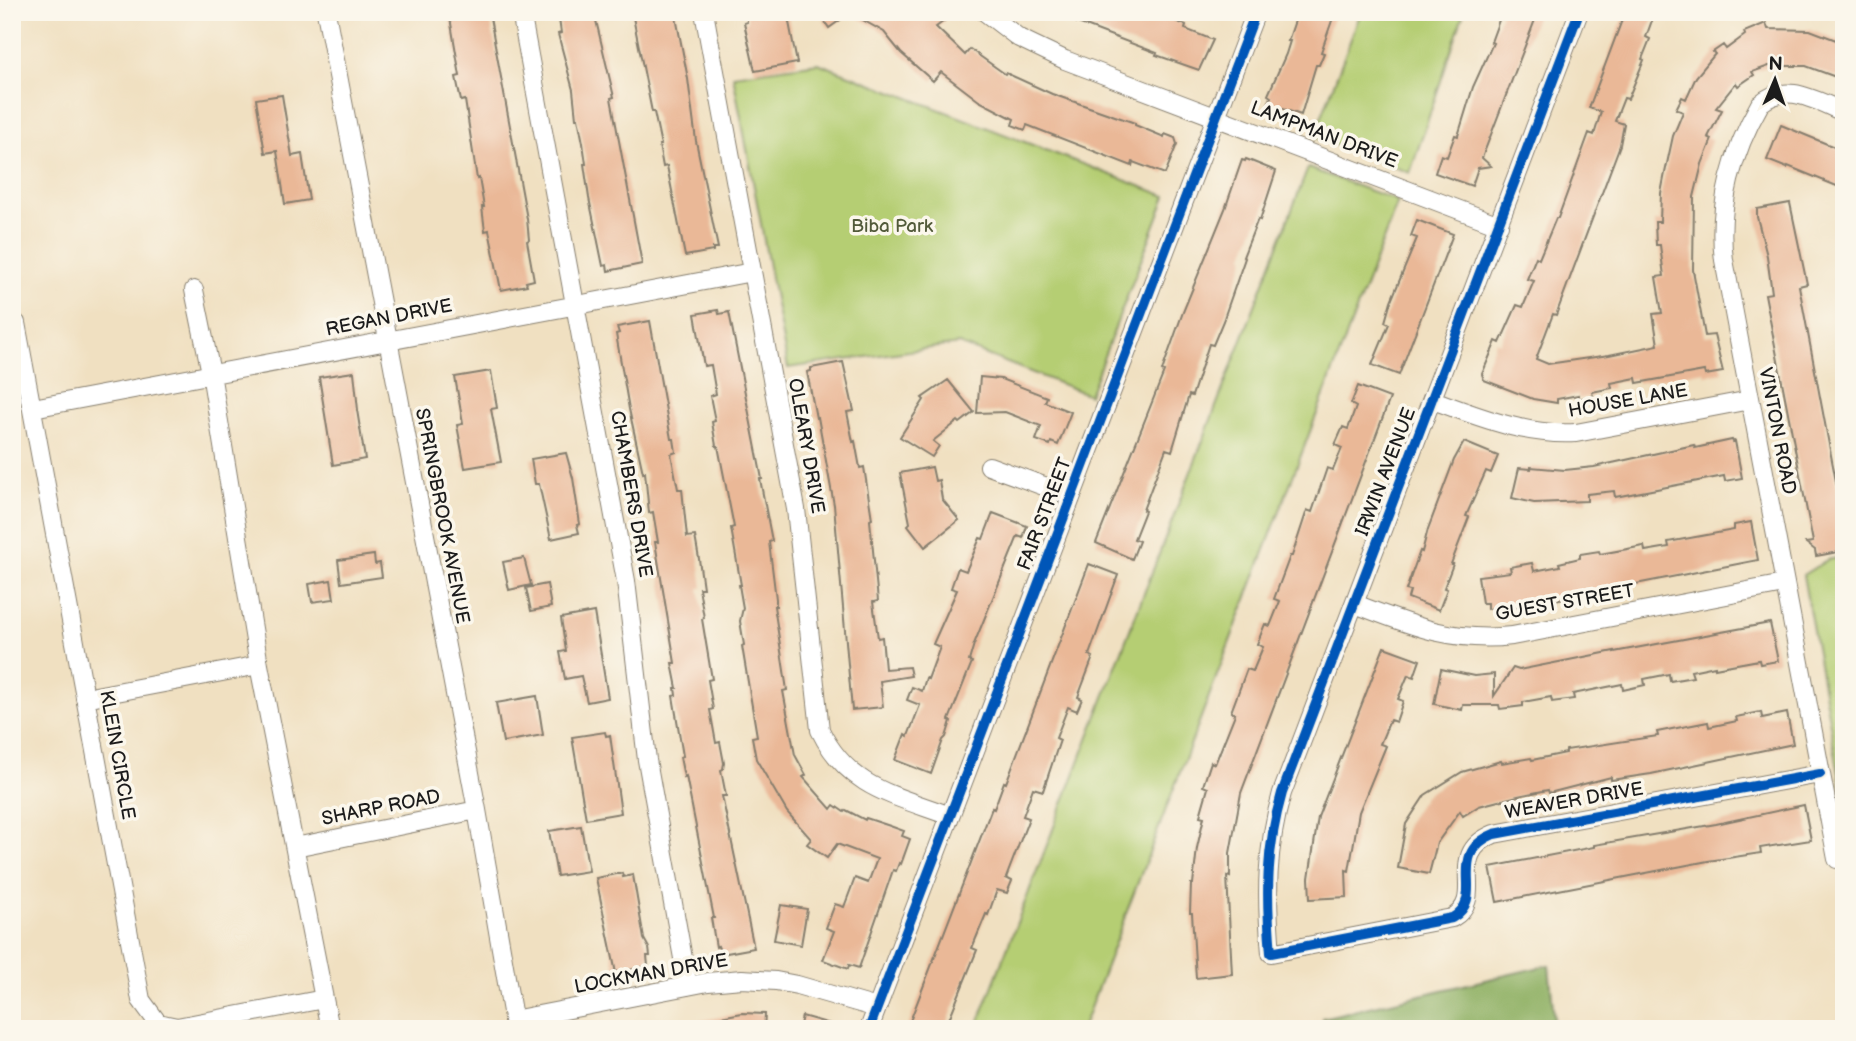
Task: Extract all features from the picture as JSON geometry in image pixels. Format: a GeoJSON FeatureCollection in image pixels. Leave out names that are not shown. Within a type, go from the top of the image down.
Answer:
{"type":"FeatureCollection","features":[{"type":"Feature","properties":{"kind":"street","name":"SPRINGBROOK AVENUE"},"geometry":{"type":"LineString","coordinates":[[326,12],[477,810],[514,1025]]}},
{"type":"Feature","properties":{"kind":"street","name":"CHAMBERS DRIVE"},"geometry":{"type":"LineString","coordinates":[[520,12],[628,591],[646,760],[688,986]]}},
{"type":"Feature","properties":{"kind":"street","name":"OLEARY DRIVE"},"geometry":{"type":"LineString","coordinates":[[704,12],[796,509],[820,730],[832,753],[870,786],[950,816]]}},
{"type":"Feature","properties":{"kind":"street","name":"LAMPMAN DRIVE"},"geometry":{"type":"LineString","coordinates":[[985,12],[1019,38],[1039,48],[1499,225]]}},
{"type":"Feature","properties":{"kind":"street","name":"FAIR STREET"},"geometry":{"type":"LineString","coordinates":[[869,1029],[1256,12]]}},
{"type":"Feature","properties":{"kind":"street","name":"IRWIN AVENUE"},"geometry":{"type":"LineString","coordinates":[[1271,953],[1266,882],[1278,809],[1579,12]]}},
{"type":"Feature","properties":{"kind":"street","name":"VINTON ROAD"},"geometry":{"type":"LineString","coordinates":[[1837,859],[1722,246],[1724,205],[1732,170],[1759,104],[1779,92],[1791,93],[1844,112]]}},
{"type":"Feature","properties":{"kind":"street","name":"REGAN DRIVE"},"geometry":{"type":"LineString","coordinates":[[33,408],[752,272]]}},
{"type":"Feature","properties":{"kind":"street"},"geometry":{"type":"LineString","coordinates":[[194,290],[211,373],[259,665],[330,1029]]}},
{"type":"Feature","properties":{"kind":"street","name":"KLEIN CIRCLE"},"geometry":{"type":"LineString","coordinates":[[16,323],[141,1000],[158,1023],[177,1027],[324,999]]}},
{"type":"Feature","properties":{"kind":"street","name":"HOUSE LANE"},"geometry":{"type":"LineString","coordinates":[[1433,400],[1517,428],[1553,434],[1576,433],[1751,400]]}},
{"type":"Feature","properties":{"kind":"street"},"geometry":{"type":"LineString","coordinates":[[989,466],[1071,496]]}},
{"type":"Feature","properties":{"kind":"street","name":"GUEST STREET"},"geometry":{"type":"LineString","coordinates":[[1355,604],[1433,632],[1487,638],[1512,636],[1784,584]]}},
{"type":"Feature","properties":{"kind":"street"},"geometry":{"type":"LineString","coordinates":[[85,698],[259,665]]}},
{"type":"Feature","properties":{"kind":"street","name":"WEAVER DRIVE"},"geometry":{"type":"LineString","coordinates":[[1271,953],[1452,918],[1462,909],[1468,896],[1466,872],[1469,856],[1481,841],[1494,834],[1820,774]]}},
{"type":"Feature","properties":{"kind":"street","name":"SHARP ROAD"},"geometry":{"type":"LineString","coordinates":[[295,847],[477,810]]}},
{"type":"Feature","properties":{"kind":"street","name":"LOCKMAN DRIVE"},"geometry":{"type":"LineString","coordinates":[[514,1025],[688,986],[742,979],[776,981],[877,1008]]}},
{"type":"Feature","properties":{"kind":"green space"},"geometry":{"type":"Polygon","coordinates":[[[1361,12],[1464,12],[1410,173],[1314,137],[1361,12]]]}},
{"type":"Feature","properties":{"kind":"green space","name":"Biba Park"},"geometry":{"type":"Polygon","coordinates":[[[818,63],[1166,196],[1089,395],[959,344],[788,368],[733,75],[818,63]]]}},
{"type":"Feature","properties":{"kind":"green space"},"geometry":{"type":"Polygon","coordinates":[[[1308,168],[1398,201],[1082,1029],[976,1029],[1308,168]]]}},
{"type":"Feature","properties":{"kind":"green space"},"geometry":{"type":"Polygon","coordinates":[[[1844,557],[1844,802],[1803,575],[1827,560],[1844,557]]]}},
{"type":"Feature","properties":{"kind":"green space"},"geometry":{"type":"Polygon","coordinates":[[[1549,965],[1555,1029],[1325,1029],[1322,1018],[1549,965]]]}},
{"type":"Feature","properties":{"kind":"building"},"geometry":{"type":"Polygon","coordinates":[[[449,12],[489,12],[527,219],[527,241],[534,280],[526,282],[527,285],[501,290],[489,230],[485,231],[484,207],[465,100],[461,101],[456,77],[460,76],[449,12]]]}},
{"type":"Feature","properties":{"kind":"building"},"geometry":{"type":"Polygon","coordinates":[[[558,12],[594,12],[614,97],[611,98],[642,264],[608,271],[607,265],[603,266],[589,198],[583,143],[576,118],[573,90],[558,34],[561,33],[558,12]]]}},
{"type":"Feature","properties":{"kind":"building"},"geometry":{"type":"Polygon","coordinates":[[[632,12],[675,12],[696,141],[718,248],[713,248],[713,251],[685,256],[667,166],[663,167],[661,145],[632,12]]]}},
{"type":"Feature","properties":{"kind":"building"},"geometry":{"type":"Polygon","coordinates":[[[747,12],[787,12],[797,63],[755,71],[744,23],[747,22],[747,12]]]}},
{"type":"Feature","properties":{"kind":"building"},"geometry":{"type":"Polygon","coordinates":[[[832,12],[936,12],[944,21],[936,27],[965,55],[970,49],[1005,74],[1052,94],[1135,123],[1164,137],[1165,134],[1175,138],[1177,144],[1165,174],[1133,162],[1132,166],[1027,125],[1025,130],[1012,125],[1014,119],[979,101],[941,72],[933,81],[901,53],[884,32],[850,13],[829,28],[823,19],[832,12]]]}},
{"type":"Feature","properties":{"kind":"building"},"geometry":{"type":"Polygon","coordinates":[[[1049,12],[1150,12],[1186,25],[1185,29],[1213,40],[1199,70],[1049,12]]]}},
{"type":"Feature","properties":{"kind":"building"},"geometry":{"type":"Polygon","coordinates":[[[1298,12],[1335,12],[1321,52],[1324,53],[1319,65],[1316,65],[1301,115],[1268,104],[1271,97],[1268,95],[1286,54],[1298,12]]]}},
{"type":"Feature","properties":{"kind":"building"},"geometry":{"type":"Polygon","coordinates":[[[1502,12],[1538,12],[1482,158],[1491,166],[1478,168],[1472,186],[1435,173],[1441,155],[1447,157],[1455,135],[1458,136],[1473,87],[1493,43],[1491,42],[1502,12]]]}},
{"type":"Feature","properties":{"kind":"building"},"geometry":{"type":"Polygon","coordinates":[[[1625,12],[1655,12],[1646,37],[1650,39],[1628,99],[1624,98],[1615,121],[1624,124],[1620,145],[1556,315],[1553,314],[1536,359],[1548,364],[1658,345],[1653,314],[1662,313],[1656,277],[1664,276],[1660,245],[1656,245],[1655,222],[1660,222],[1665,173],[1673,136],[1683,112],[1676,109],[1682,97],[1686,99],[1696,77],[1715,54],[1713,52],[1723,45],[1726,49],[1745,35],[1744,32],[1766,23],[1768,29],[1810,30],[1844,43],[1844,80],[1806,66],[1769,66],[1752,72],[1754,75],[1738,86],[1736,83],[1716,108],[1722,110],[1708,137],[1712,139],[1702,164],[1694,197],[1693,270],[1705,336],[1714,335],[1723,372],[1705,375],[1704,371],[1637,383],[1636,378],[1611,383],[1612,388],[1592,392],[1593,396],[1578,399],[1578,395],[1557,399],[1557,403],[1533,399],[1484,380],[1482,374],[1496,341],[1500,343],[1517,305],[1523,307],[1534,281],[1527,279],[1536,257],[1539,259],[1558,218],[1589,133],[1594,135],[1601,112],[1589,108],[1625,12]]]}},
{"type":"Feature","properties":{"kind":"building"},"geometry":{"type":"Polygon","coordinates":[[[282,95],[292,156],[302,154],[309,200],[285,204],[277,151],[265,153],[256,99],[282,95]]]}},
{"type":"Feature","properties":{"kind":"building"},"geometry":{"type":"Polygon","coordinates":[[[1781,125],[1844,151],[1844,189],[1767,160],[1781,125]]]}},
{"type":"Feature","properties":{"kind":"building"},"geometry":{"type":"Polygon","coordinates":[[[1246,159],[1276,171],[1260,220],[1258,219],[1243,257],[1245,258],[1223,321],[1213,345],[1209,344],[1192,396],[1189,395],[1172,451],[1166,449],[1143,510],[1145,511],[1134,539],[1139,541],[1132,559],[1096,543],[1164,372],[1162,371],[1183,312],[1242,160],[1246,159]]]}},
{"type":"Feature","properties":{"kind":"building"},"geometry":{"type":"Polygon","coordinates":[[[1790,203],[1807,284],[1799,286],[1844,524],[1844,551],[1816,556],[1815,550],[1806,543],[1813,542],[1765,294],[1772,293],[1767,256],[1757,217],[1757,209],[1790,203]]]}},
{"type":"Feature","properties":{"kind":"building"},"geometry":{"type":"Polygon","coordinates":[[[1417,220],[1453,234],[1399,375],[1372,365],[1389,324],[1385,322],[1391,301],[1417,238],[1411,236],[1417,220]]]}},
{"type":"Feature","properties":{"kind":"building"},"geometry":{"type":"Polygon","coordinates":[[[718,310],[719,314],[729,312],[762,479],[772,541],[769,542],[776,599],[774,606],[787,690],[783,691],[795,755],[806,775],[803,777],[831,809],[834,805],[865,820],[866,818],[904,831],[902,836],[910,839],[901,864],[899,863],[896,871],[893,870],[859,968],[849,965],[848,969],[823,960],[834,931],[826,928],[835,904],[844,907],[855,878],[868,883],[877,859],[837,844],[827,858],[807,844],[811,839],[787,812],[756,759],[752,737],[757,736],[742,646],[740,621],[743,608],[731,528],[734,527],[712,422],[715,421],[710,396],[716,394],[711,365],[704,366],[695,314],[718,310]]]}},
{"type":"Feature","properties":{"kind":"building"},"geometry":{"type":"Polygon","coordinates":[[[650,321],[671,439],[674,439],[676,452],[671,454],[678,489],[682,489],[687,537],[695,536],[699,559],[703,588],[699,588],[702,619],[712,679],[708,680],[713,709],[710,710],[716,743],[720,742],[724,763],[721,770],[726,796],[722,796],[754,948],[721,954],[718,946],[716,947],[711,918],[714,918],[680,757],[683,756],[673,696],[676,695],[677,688],[672,663],[675,663],[655,542],[658,542],[653,512],[649,513],[645,472],[643,473],[629,409],[616,334],[619,333],[617,327],[650,321]]]}},
{"type":"Feature","properties":{"kind":"building"},"geometry":{"type":"Polygon","coordinates":[[[843,362],[854,411],[847,412],[860,468],[864,467],[872,519],[878,601],[873,602],[878,638],[882,637],[885,669],[909,667],[911,676],[880,681],[883,707],[852,710],[834,505],[807,372],[811,371],[811,368],[843,362]]]}},
{"type":"Feature","properties":{"kind":"building"},"geometry":{"type":"Polygon","coordinates":[[[491,371],[497,408],[491,409],[501,462],[465,468],[457,425],[463,424],[455,377],[491,371]]]}},
{"type":"Feature","properties":{"kind":"building"},"geometry":{"type":"Polygon","coordinates":[[[354,372],[365,459],[333,465],[319,377],[354,372]]]}},
{"type":"Feature","properties":{"kind":"building"},"geometry":{"type":"Polygon","coordinates":[[[980,377],[1001,379],[1047,397],[1045,402],[1071,412],[1058,445],[1036,440],[1041,426],[1005,412],[977,413],[980,377]]]}},
{"type":"Feature","properties":{"kind":"building"},"geometry":{"type":"Polygon","coordinates":[[[948,380],[974,412],[933,441],[939,446],[932,457],[900,437],[924,400],[922,398],[948,380]]]}},
{"type":"Feature","properties":{"kind":"building"},"geometry":{"type":"Polygon","coordinates":[[[1358,386],[1390,398],[1241,793],[1230,853],[1230,877],[1227,876],[1232,974],[1196,978],[1190,913],[1191,884],[1204,817],[1200,816],[1208,788],[1203,786],[1211,762],[1215,764],[1235,714],[1231,712],[1247,669],[1253,671],[1263,647],[1257,644],[1265,624],[1270,626],[1280,601],[1274,599],[1307,510],[1312,512],[1327,468],[1333,470],[1342,448],[1335,445],[1343,427],[1348,429],[1356,407],[1351,404],[1358,386]]]}},
{"type":"Feature","properties":{"kind":"building"},"geometry":{"type":"Polygon","coordinates":[[[1735,441],[1742,478],[1725,481],[1724,476],[1615,497],[1614,491],[1587,494],[1587,501],[1534,503],[1512,498],[1519,468],[1565,470],[1594,467],[1694,445],[1695,448],[1735,441]]]}},
{"type":"Feature","properties":{"kind":"building"},"geometry":{"type":"Polygon","coordinates":[[[1464,442],[1498,456],[1491,473],[1486,471],[1466,516],[1469,517],[1451,564],[1444,588],[1447,589],[1439,610],[1408,598],[1410,591],[1406,590],[1454,460],[1464,442]]]}},
{"type":"Feature","properties":{"kind":"building"},"geometry":{"type":"Polygon","coordinates":[[[566,453],[573,478],[579,533],[551,539],[539,484],[535,484],[531,459],[566,453]]]}},
{"type":"Feature","properties":{"kind":"building"},"geometry":{"type":"Polygon","coordinates":[[[932,467],[935,481],[939,480],[942,499],[959,520],[925,547],[908,525],[910,523],[900,473],[932,467]]]}},
{"type":"Feature","properties":{"kind":"building"},"geometry":{"type":"Polygon","coordinates":[[[993,513],[1027,526],[1023,538],[1018,536],[974,644],[969,661],[972,662],[931,774],[895,760],[920,705],[907,700],[912,687],[922,691],[926,678],[928,679],[940,647],[933,644],[957,590],[951,588],[958,568],[966,571],[993,513]]]}},
{"type":"Feature","properties":{"kind":"building"},"geometry":{"type":"Polygon","coordinates":[[[1751,522],[1758,560],[1524,606],[1487,609],[1487,603],[1482,603],[1478,576],[1511,572],[1510,567],[1532,563],[1534,571],[1560,566],[1559,563],[1580,558],[1580,554],[1599,551],[1600,554],[1644,546],[1645,551],[1669,547],[1668,542],[1734,530],[1734,525],[1751,522]]]}},
{"type":"Feature","properties":{"kind":"building"},"geometry":{"type":"Polygon","coordinates":[[[374,555],[375,564],[380,563],[382,577],[341,583],[338,560],[374,555]]]}},
{"type":"Feature","properties":{"kind":"building"},"geometry":{"type":"Polygon","coordinates":[[[524,558],[531,585],[509,590],[503,562],[524,558]]]}},
{"type":"Feature","properties":{"kind":"building"},"geometry":{"type":"Polygon","coordinates":[[[1089,564],[1118,575],[1089,655],[1093,657],[1078,697],[1082,699],[1077,711],[1068,707],[1056,738],[1060,740],[1043,791],[1033,788],[1023,816],[1029,818],[1006,878],[1012,881],[1007,893],[997,890],[988,915],[986,914],[972,948],[977,950],[945,1029],[907,1029],[992,808],[994,809],[1004,782],[1006,783],[1089,564]]]}},
{"type":"Feature","properties":{"kind":"building"},"geometry":{"type":"Polygon","coordinates":[[[331,580],[334,599],[312,602],[309,584],[331,580]]]}},
{"type":"Feature","properties":{"kind":"building"},"geometry":{"type":"Polygon","coordinates":[[[547,584],[551,607],[531,611],[526,588],[547,584]]]}},
{"type":"Feature","properties":{"kind":"building"},"geometry":{"type":"Polygon","coordinates":[[[594,612],[608,698],[587,702],[581,676],[565,679],[560,652],[566,651],[561,618],[594,612]]]}},
{"type":"Feature","properties":{"kind":"building"},"geometry":{"type":"Polygon","coordinates":[[[1770,623],[1778,661],[1760,664],[1759,660],[1715,666],[1691,671],[1693,677],[1670,681],[1669,674],[1644,679],[1645,685],[1623,690],[1622,684],[1573,694],[1574,699],[1552,702],[1551,697],[1523,702],[1523,706],[1500,709],[1499,705],[1463,705],[1462,710],[1434,704],[1441,669],[1474,676],[1494,674],[1494,696],[1513,668],[1519,670],[1770,623]]]}},
{"type":"Feature","properties":{"kind":"building"},"geometry":{"type":"Polygon","coordinates":[[[1384,647],[1420,660],[1414,677],[1408,675],[1398,699],[1403,701],[1396,722],[1390,720],[1380,744],[1386,746],[1359,812],[1349,871],[1346,870],[1347,897],[1310,899],[1309,878],[1318,817],[1384,647]]]}},
{"type":"Feature","properties":{"kind":"building"},"geometry":{"type":"Polygon","coordinates":[[[537,696],[543,735],[503,742],[496,703],[537,696]]]}},
{"type":"Feature","properties":{"kind":"building"},"geometry":{"type":"Polygon","coordinates":[[[1761,712],[1762,718],[1787,713],[1793,744],[1651,774],[1611,780],[1611,777],[1549,793],[1548,790],[1518,796],[1479,806],[1463,816],[1460,811],[1437,843],[1429,874],[1398,868],[1406,824],[1425,795],[1462,772],[1501,761],[1532,760],[1566,753],[1566,750],[1658,736],[1657,732],[1708,722],[1709,727],[1737,721],[1736,717],[1761,712]]]}},
{"type":"Feature","properties":{"kind":"building"},"geometry":{"type":"Polygon","coordinates":[[[605,732],[606,736],[610,735],[621,813],[586,819],[572,737],[605,732]]]}},
{"type":"Feature","properties":{"kind":"building"},"geometry":{"type":"Polygon","coordinates":[[[1804,805],[1811,840],[1760,848],[1761,853],[1497,902],[1490,867],[1804,805]]]}},
{"type":"Feature","properties":{"kind":"building"},"geometry":{"type":"Polygon","coordinates":[[[581,826],[589,871],[557,876],[549,831],[581,826]]]}},
{"type":"Feature","properties":{"kind":"building"},"geometry":{"type":"Polygon","coordinates":[[[622,873],[623,877],[633,875],[644,939],[650,956],[647,956],[648,966],[616,973],[596,878],[622,873]]]}},
{"type":"Feature","properties":{"kind":"building"},"geometry":{"type":"Polygon","coordinates":[[[781,905],[807,909],[801,945],[774,940],[781,905]]]}},
{"type":"Feature","properties":{"kind":"building"},"geometry":{"type":"Polygon","coordinates":[[[742,1013],[765,1014],[764,1029],[693,1029],[693,1022],[742,1013]]]}},
{"type":"Feature","properties":{"kind":"building"},"geometry":{"type":"Polygon","coordinates":[[[802,1016],[834,1025],[834,1029],[799,1029],[802,1016]]]}},
{"type":"Feature","properties":{"kind":"cycle path"},"geometry":{"type":"LineString","coordinates":[[869,1029],[1256,12]]}},
{"type":"Feature","properties":{"kind":"cycle path"},"geometry":{"type":"LineString","coordinates":[[1579,12],[1282,793],[1270,853],[1268,912],[1271,953],[1452,918],[1462,909],[1467,899],[1471,853],[1479,843],[1494,834],[1820,774]]}}]}
